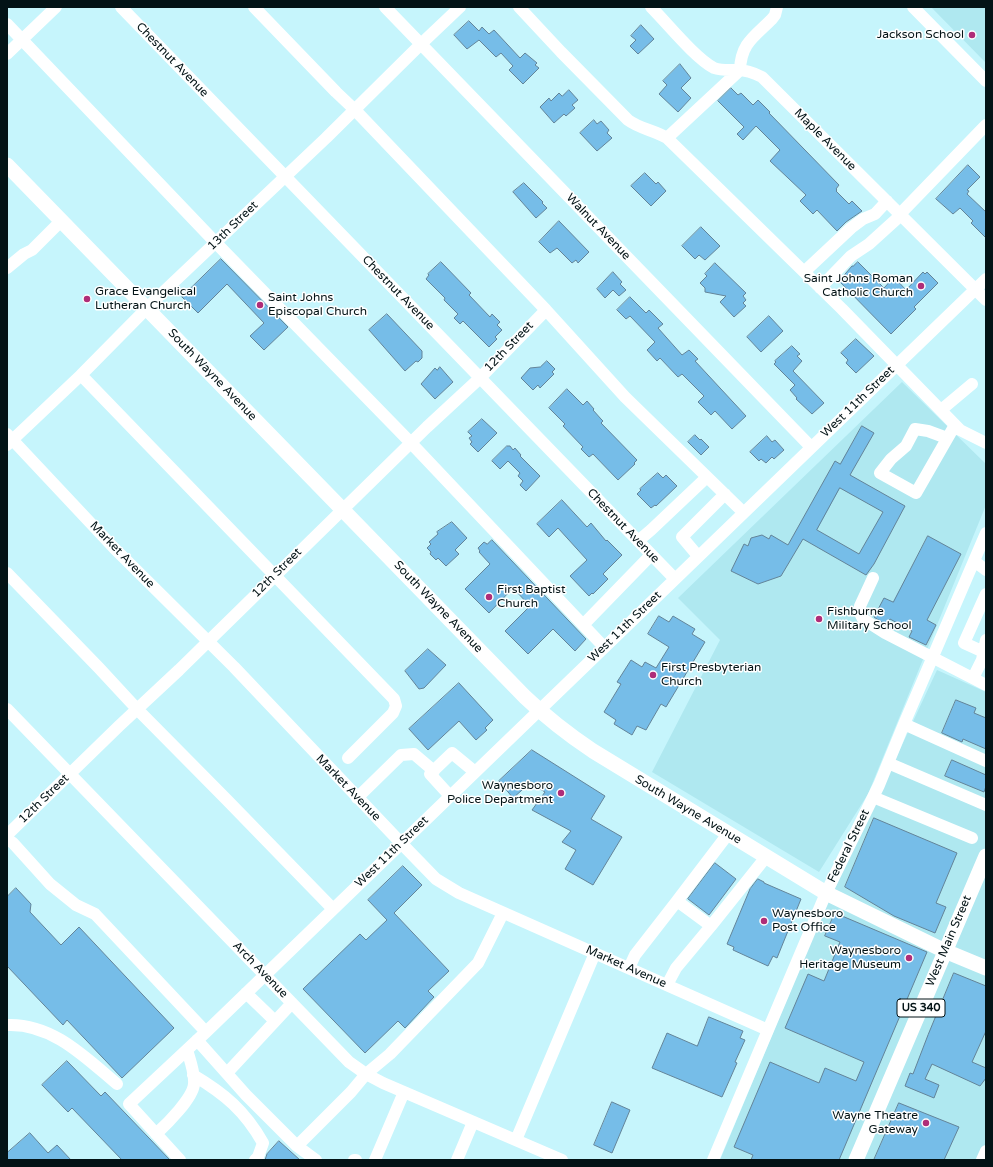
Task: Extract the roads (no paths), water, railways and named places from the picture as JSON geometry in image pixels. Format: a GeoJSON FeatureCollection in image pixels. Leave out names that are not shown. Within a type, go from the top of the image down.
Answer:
{"type":"FeatureCollection","features":[{"type":"Feature","properties":{"kind":"main road","name":"South Wayne Avenue"},"geometry":{"type":"LineString","coordinates":[[7,165],[539,710],[570,736],[826,893],[945,951],[986,968]]}},
{"type":"Feature","properties":{"kind":"main road","name":"West Main Street"},"geometry":{"type":"LineString","coordinates":[[856,1160],[986,856]]}},
{"type":"Feature","properties":{"kind":"street"},"geometry":{"type":"LineString","coordinates":[[7,54],[56,7]]}},
{"type":"Feature","properties":{"kind":"street","name":"Chestnut Avenue"},"geometry":{"type":"LineString","coordinates":[[120,7],[675,579]]}},
{"type":"Feature","properties":{"kind":"street"},"geometry":{"type":"LineString","coordinates":[[254,7],[355,110],[546,310],[624,397],[743,512]]}},
{"type":"Feature","properties":{"kind":"street","name":"Walnut Avenue"},"geometry":{"type":"LineString","coordinates":[[385,7],[812,447]]}},
{"type":"Feature","properties":{"kind":"street","name":"13th Street"},"geometry":{"type":"LineString","coordinates":[[9,440],[81,375],[147,308],[355,110],[460,7]]}},
{"type":"Feature","properties":{"kind":"street"},"geometry":{"type":"LineString","coordinates":[[519,7],[628,120],[641,128],[658,132],[667,138],[897,364],[960,430],[986,443]]}},
{"type":"Feature","properties":{"kind":"street","name":"Maple Avenue"},"geometry":{"type":"LineString","coordinates":[[651,7],[693,50],[714,68],[753,72],[762,77],[986,300]]}},
{"type":"Feature","properties":{"kind":"street"},"geometry":{"type":"LineString","coordinates":[[667,138],[740,70],[740,59],[747,44],[775,16],[777,7]]}},
{"type":"Feature","properties":{"kind":"street"},"geometry":{"type":"LineString","coordinates":[[913,7],[986,81]]}},
{"type":"Feature","properties":{"kind":"street"},"geometry":{"type":"LineString","coordinates":[[7,24],[216,243],[411,443],[604,647]]}},
{"type":"Feature","properties":{"kind":"street"},"geometry":{"type":"LineString","coordinates":[[820,288],[851,256],[869,244],[900,214],[986,125]]}},
{"type":"Feature","properties":{"kind":"street"},"geometry":{"type":"LineString","coordinates":[[804,272],[851,228],[864,219],[875,214],[887,201]]}},
{"type":"Feature","properties":{"kind":"street"},"geometry":{"type":"LineString","coordinates":[[7,268],[24,254],[32,250],[61,221]]}},
{"type":"Feature","properties":{"kind":"street","name":"West 11th Street"},"geometry":{"type":"LineString","coordinates":[[156,1134],[129,1104],[187,1050],[986,279]]}},
{"type":"Feature","properties":{"kind":"street","name":"12th Street"},"geometry":{"type":"LineString","coordinates":[[7,835],[480,378],[546,310]]}},
{"type":"Feature","properties":{"kind":"street"},"geometry":{"type":"LineString","coordinates":[[81,375],[396,702],[396,709],[393,713],[348,758]]}},
{"type":"Feature","properties":{"kind":"street"},"geometry":{"type":"LineString","coordinates":[[941,410],[972,384]]}},
{"type":"Feature","properties":{"kind":"street"},"geometry":{"type":"LineString","coordinates":[[947,438],[928,431],[915,429],[906,446],[891,459],[880,473],[916,493],[955,425]]}},
{"type":"Feature","properties":{"kind":"street","name":"Market Avenue"},"geometry":{"type":"LineString","coordinates":[[9,440],[114,548],[234,667],[357,798],[436,879],[458,893],[768,1030]]}},
{"type":"Feature","properties":{"kind":"street"},"geometry":{"type":"LineString","coordinates":[[638,541],[707,477]]}},
{"type":"Feature","properties":{"kind":"street"},"geometry":{"type":"LineString","coordinates":[[698,556],[682,537],[725,494]]}},
{"type":"Feature","properties":{"kind":"street","name":"Federal Street"},"geometry":{"type":"LineString","coordinates":[[713,1160],[826,893],[873,797],[986,533]]}},
{"type":"Feature","properties":{"kind":"street"},"geometry":{"type":"LineString","coordinates":[[583,625],[651,555]]}},
{"type":"Feature","properties":{"kind":"street"},"geometry":{"type":"LineString","coordinates":[[974,561],[986,570]]}},
{"type":"Feature","properties":{"kind":"street"},"geometry":{"type":"LineString","coordinates":[[7,573],[137,709],[333,909]]}},
{"type":"Feature","properties":{"kind":"street"},"geometry":{"type":"LineString","coordinates":[[873,578],[860,606],[860,613],[863,619],[885,633],[986,685]]}},
{"type":"Feature","properties":{"kind":"street"},"geometry":{"type":"LineString","coordinates":[[985,653],[964,643],[986,594]]}},
{"type":"Feature","properties":{"kind":"street"},"geometry":{"type":"LineString","coordinates":[[973,678],[985,653],[986,640]]}},
{"type":"Feature","properties":{"kind":"street","name":"Arch Avenue"},"geometry":{"type":"LineString","coordinates":[[7,709],[349,1062],[366,1074],[404,1092],[562,1160]]}},
{"type":"Feature","properties":{"kind":"street"},"geometry":{"type":"LineString","coordinates":[[904,724],[986,761]]}},
{"type":"Feature","properties":{"kind":"street"},"geometry":{"type":"LineString","coordinates":[[450,796],[430,774],[452,753],[475,772]]}},
{"type":"Feature","properties":{"kind":"street"},"geometry":{"type":"LineString","coordinates":[[357,798],[401,755],[414,754],[434,771]]}},
{"type":"Feature","properties":{"kind":"street"},"geometry":{"type":"LineString","coordinates":[[888,763],[986,805]]}},
{"type":"Feature","properties":{"kind":"street"},"geometry":{"type":"LineString","coordinates":[[873,797],[972,838]]}},
{"type":"Feature","properties":{"kind":"street"},"geometry":{"type":"LineString","coordinates":[[629,968],[635,955],[728,834]]}},
{"type":"Feature","properties":{"kind":"street"},"geometry":{"type":"LineString","coordinates":[[7,839],[13,843],[50,884],[76,905],[95,914],[201,1036],[227,1073],[246,1095],[297,1146],[316,1160]]}},
{"type":"Feature","properties":{"kind":"street"},"geometry":{"type":"LineString","coordinates":[[667,985],[676,968],[766,857]]}},
{"type":"Feature","properties":{"kind":"street"},"geometry":{"type":"LineString","coordinates":[[677,901],[710,926]]}},
{"type":"Feature","properties":{"kind":"street"},"geometry":{"type":"LineString","coordinates":[[297,1146],[351,1092],[366,1074],[390,1054],[478,963],[503,913]]}},
{"type":"Feature","properties":{"kind":"street"},"geometry":{"type":"LineString","coordinates":[[516,1140],[595,954]]}},
{"type":"Feature","properties":{"kind":"street"},"geometry":{"type":"LineString","coordinates":[[246,993],[275,1021]]}},
{"type":"Feature","properties":{"kind":"street"},"geometry":{"type":"LineString","coordinates":[[227,1073],[292,1004]]}},
{"type":"Feature","properties":{"kind":"street"},"geometry":{"type":"LineString","coordinates":[[7,1025],[18,1024],[36,1028],[75,1048],[117,1084]]}},
{"type":"Feature","properties":{"kind":"street"},"geometry":{"type":"LineString","coordinates":[[180,1160],[156,1134],[186,1102],[194,1085],[192,1065],[187,1050]]}},
{"type":"Feature","properties":{"kind":"street"},"geometry":{"type":"LineString","coordinates":[[193,1075],[208,1084],[238,1108],[254,1128],[263,1143],[258,1157],[254,1160]]}},
{"type":"Feature","properties":{"kind":"street"},"geometry":{"type":"LineString","coordinates":[[375,1160],[404,1092]]}},
{"type":"Feature","properties":{"kind":"street"},"geometry":{"type":"LineString","coordinates":[[457,1160],[473,1122]]}},
{"type":"Feature","properties":{"kind":"street"},"geometry":{"type":"LineString","coordinates":[[982,1160],[986,1151]]}},
{"type":"Feature","properties":{"kind":"place","name":"Jackson School"},"geometry":{"type":"Point","coordinates":[972,35]}},
{"type":"Feature","properties":{"kind":"place","name":"Saint Johns Roman Catholic Church"},"geometry":{"type":"Point","coordinates":[921,286]}},
{"type":"Feature","properties":{"kind":"place","name":"Grace Evangelical Lutheran Church"},"geometry":{"type":"Point","coordinates":[87,299]}},
{"type":"Feature","properties":{"kind":"place","name":"Saint Johns Episcopal Church"},"geometry":{"type":"Point","coordinates":[260,305]}},
{"type":"Feature","properties":{"kind":"place","name":"First Baptist Church"},"geometry":{"type":"Point","coordinates":[489,597]}},
{"type":"Feature","properties":{"kind":"place","name":"Fishburne Military School"},"geometry":{"type":"Point","coordinates":[819,619]}},
{"type":"Feature","properties":{"kind":"place","name":"First Presbyterian Church"},"geometry":{"type":"Point","coordinates":[653,675]}},
{"type":"Feature","properties":{"kind":"place","name":"Waynesboro Police Department"},"geometry":{"type":"Point","coordinates":[561,793]}},
{"type":"Feature","properties":{"kind":"place","name":"Waynesboro Post Office"},"geometry":{"type":"Point","coordinates":[764,921]}},
{"type":"Feature","properties":{"kind":"place","name":"Waynesboro Heritage Museum"},"geometry":{"type":"Point","coordinates":[909,958]}},
{"type":"Feature","properties":{"kind":"place","name":"Wayne Theatre Gateway"},"geometry":{"type":"Point","coordinates":[926,1123]}}]}
